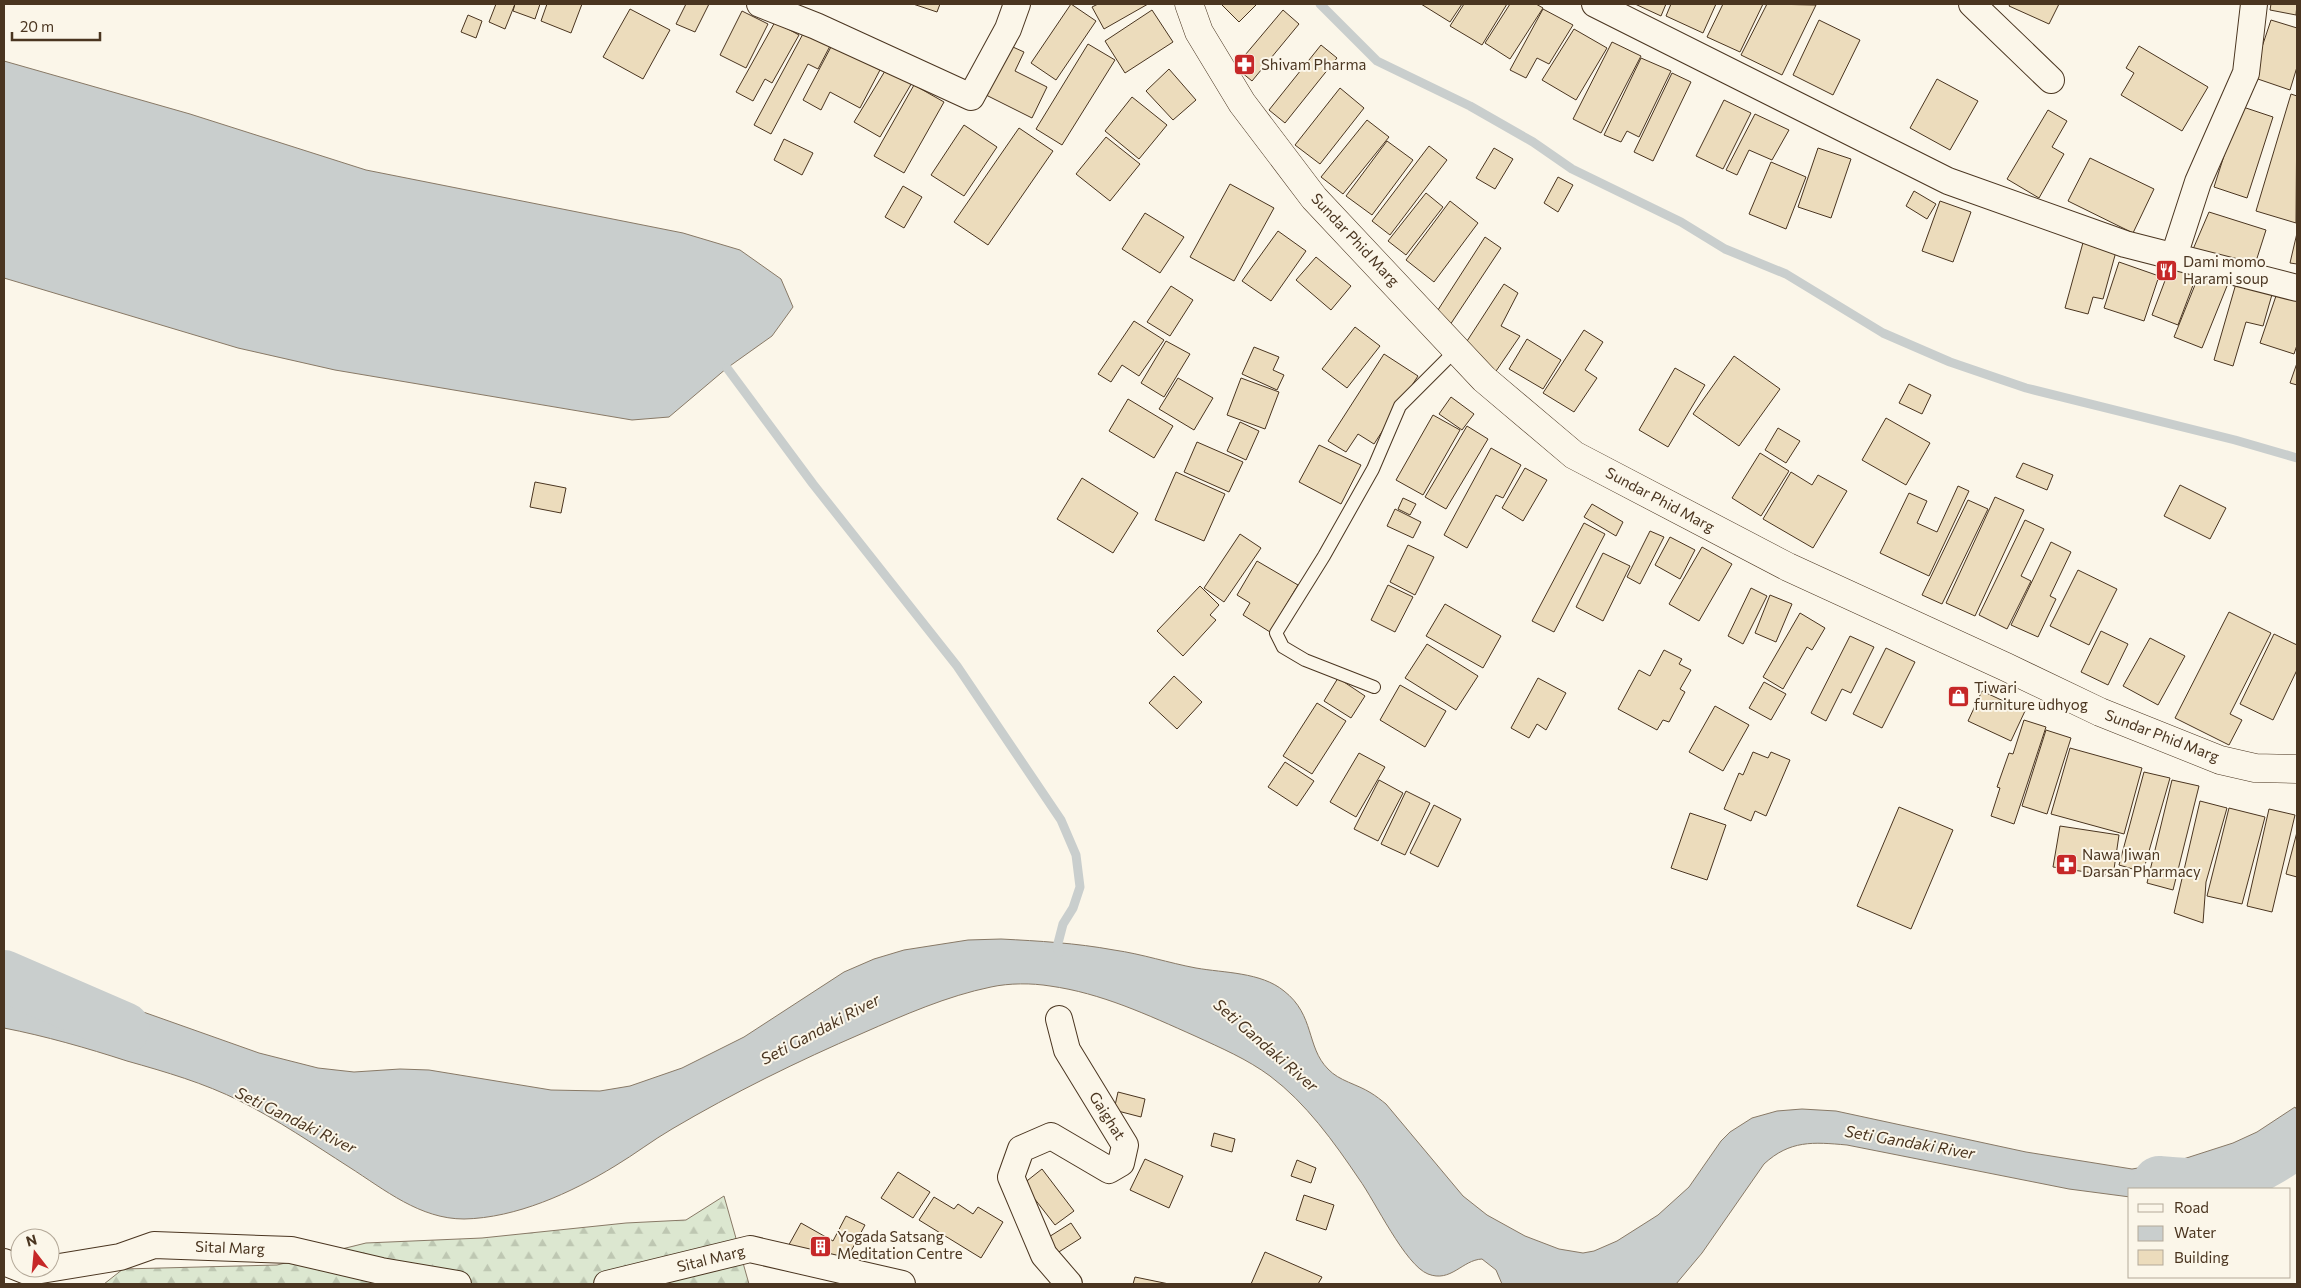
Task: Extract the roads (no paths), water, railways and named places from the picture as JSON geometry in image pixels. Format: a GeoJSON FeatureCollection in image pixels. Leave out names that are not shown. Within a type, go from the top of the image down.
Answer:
{"type":"FeatureCollection","features":[{"type":"Feature","properties":{"kind":"main road","name":"Sundar Phid Marg"},"geometry":{"type":"LineString","coordinates":[[1189,4],[1199,32],[1242,103],[1314,198],[1484,379],[1574,455],[1788,566],[2100,712],[2220,760],[2255,768],[2297,770]]}},
{"type":"Feature","properties":{"kind":"street"},"geometry":{"type":"LineString","coordinates":[[760,4],[816,26],[971,97],[1008,29],[1017,4]]}},
{"type":"Feature","properties":{"kind":"street"},"geometry":{"type":"LineString","coordinates":[[1595,4],[1948,181],[2125,244],[2297,288]]}},
{"type":"Feature","properties":{"kind":"street"},"geometry":{"type":"LineString","coordinates":[[1972,4],[2051,80]]}},
{"type":"Feature","properties":{"kind":"street"},"geometry":{"type":"LineString","coordinates":[[2174,256],[2198,182],[2246,73],[2254,4]]}},
{"type":"Feature","properties":{"kind":"street","name":"Gaighat"},"geometry":{"type":"LineString","coordinates":[[1058,1019],[1067,1050],[1125,1145],[1121,1163],[1109,1170],[1051,1136],[1021,1150],[1011,1177],[1044,1255],[1069,1284]]}},
{"type":"Feature","properties":{"kind":"street","name":"Sital Marg"},"geometry":{"type":"LineString","coordinates":[[4,1262],[29,1272],[120,1257],[154,1245],[290,1250],[381,1271],[458,1284]]}},
{"type":"Feature","properties":{"kind":"street","name":"Sital Marg"},"geometry":{"type":"LineString","coordinates":[[607,1284],[750,1249],[902,1284]]}},
{"type":"Feature","properties":{"kind":"lane"},"geometry":{"type":"LineString","coordinates":[[1374,687],[1305,660],[1283,647],[1276,633],[1324,556],[1373,469],[1400,406],[1457,349]]}},
{"type":"Feature","properties":{"kind":"water"},"geometry":{"type":"Polygon","coordinates":[[[4,61],[190,114],[366,170],[683,233],[740,250],[781,279],[793,307],[772,336],[727,368],[669,417],[632,420],[335,370],[238,348],[4,278],[4,61]]]}},
{"type":"Feature","properties":{"kind":"water"},"geometry":{"type":"Polygon","coordinates":[[[1001,939],[1100,948],[1196,968],[1230,972],[1264,980],[1275,985],[1294,1000],[1301,1010],[1316,1051],[1328,1069],[1337,1077],[1366,1090],[1386,1104],[1463,1196],[1487,1215],[1525,1236],[1559,1249],[1583,1253],[1594,1251],[1617,1241],[1658,1215],[1689,1187],[1721,1141],[1730,1132],[1752,1118],[1777,1111],[1802,1109],[1836,1111],[2026,1152],[2132,1169],[2174,1162],[2233,1143],[2257,1132],[2295,1107],[2297,1110],[2297,1134],[2218,1188],[2128,1188],[2128,1197],[2069,1189],[1847,1145],[1803,1144],[1783,1150],[1764,1164],[1702,1253],[1676,1284],[1502,1284],[1496,1270],[1482,1259],[1468,1263],[1443,1276],[1428,1274],[1419,1268],[1400,1246],[1366,1189],[1340,1151],[1296,1098],[1270,1076],[1224,1049],[1177,1028],[1106,999],[1069,989],[1036,984],[991,987],[958,995],[910,1013],[814,1055],[742,1090],[672,1129],[580,1186],[523,1209],[484,1218],[464,1219],[448,1218],[433,1214],[403,1202],[282,1124],[240,1101],[199,1083],[81,1047],[4,1028],[4,991],[28,996],[132,1008],[259,1053],[318,1068],[354,1072],[400,1069],[429,1070],[551,1090],[600,1091],[630,1086],[682,1068],[744,1037],[844,972],[874,959],[904,950],[968,940],[1001,939]]]}},
{"type":"Feature","properties":{"kind":"waterway"},"geometry":{"type":"LineString","coordinates":[[1320,4],[1377,61],[1470,106],[1533,142],[1572,169],[1681,222],[1725,249],[1786,274],[1883,333],[1950,362],[2026,388],[2235,440],[2297,458]]}},
{"type":"Feature","properties":{"kind":"waterway"},"geometry":{"type":"LineString","coordinates":[[727,368],[813,484],[957,666],[1061,820],[1076,855],[1080,887],[1073,908],[1063,924],[1057,947],[1059,952]]}},
{"type":"Feature","properties":{"kind":"waterway","name":"Seti Gandaki River"},"geometry":{"type":"LineString","coordinates":[[4,976],[124,1028]]}},
{"type":"Feature","properties":{"kind":"waterway","name":"Seti Gandaki River"},"geometry":{"type":"LineString","coordinates":[[2159,1182],[2203,1184],[2229,1180],[2274,1157],[2297,1142]]}},
{"type":"Feature","properties":{"kind":"place","name":"Shivam Pharma"},"geometry":{"type":"Point","coordinates":[1245,65]}},
{"type":"Feature","properties":{"kind":"place","name":"Dami momo Harami soup"},"geometry":{"type":"Point","coordinates":[2167,271]}},
{"type":"Feature","properties":{"kind":"place","name":"Tiwari furniture udhyog"},"geometry":{"type":"Point","coordinates":[1958,697]}},
{"type":"Feature","properties":{"kind":"place","name":"Nawa Jiwan Darsan Pharmacy"},"geometry":{"type":"Point","coordinates":[2066,864]}},
{"type":"Feature","properties":{"kind":"place","name":"Yogada Satsang Meditation Centre"},"geometry":{"type":"Point","coordinates":[821,1246]}}]}
